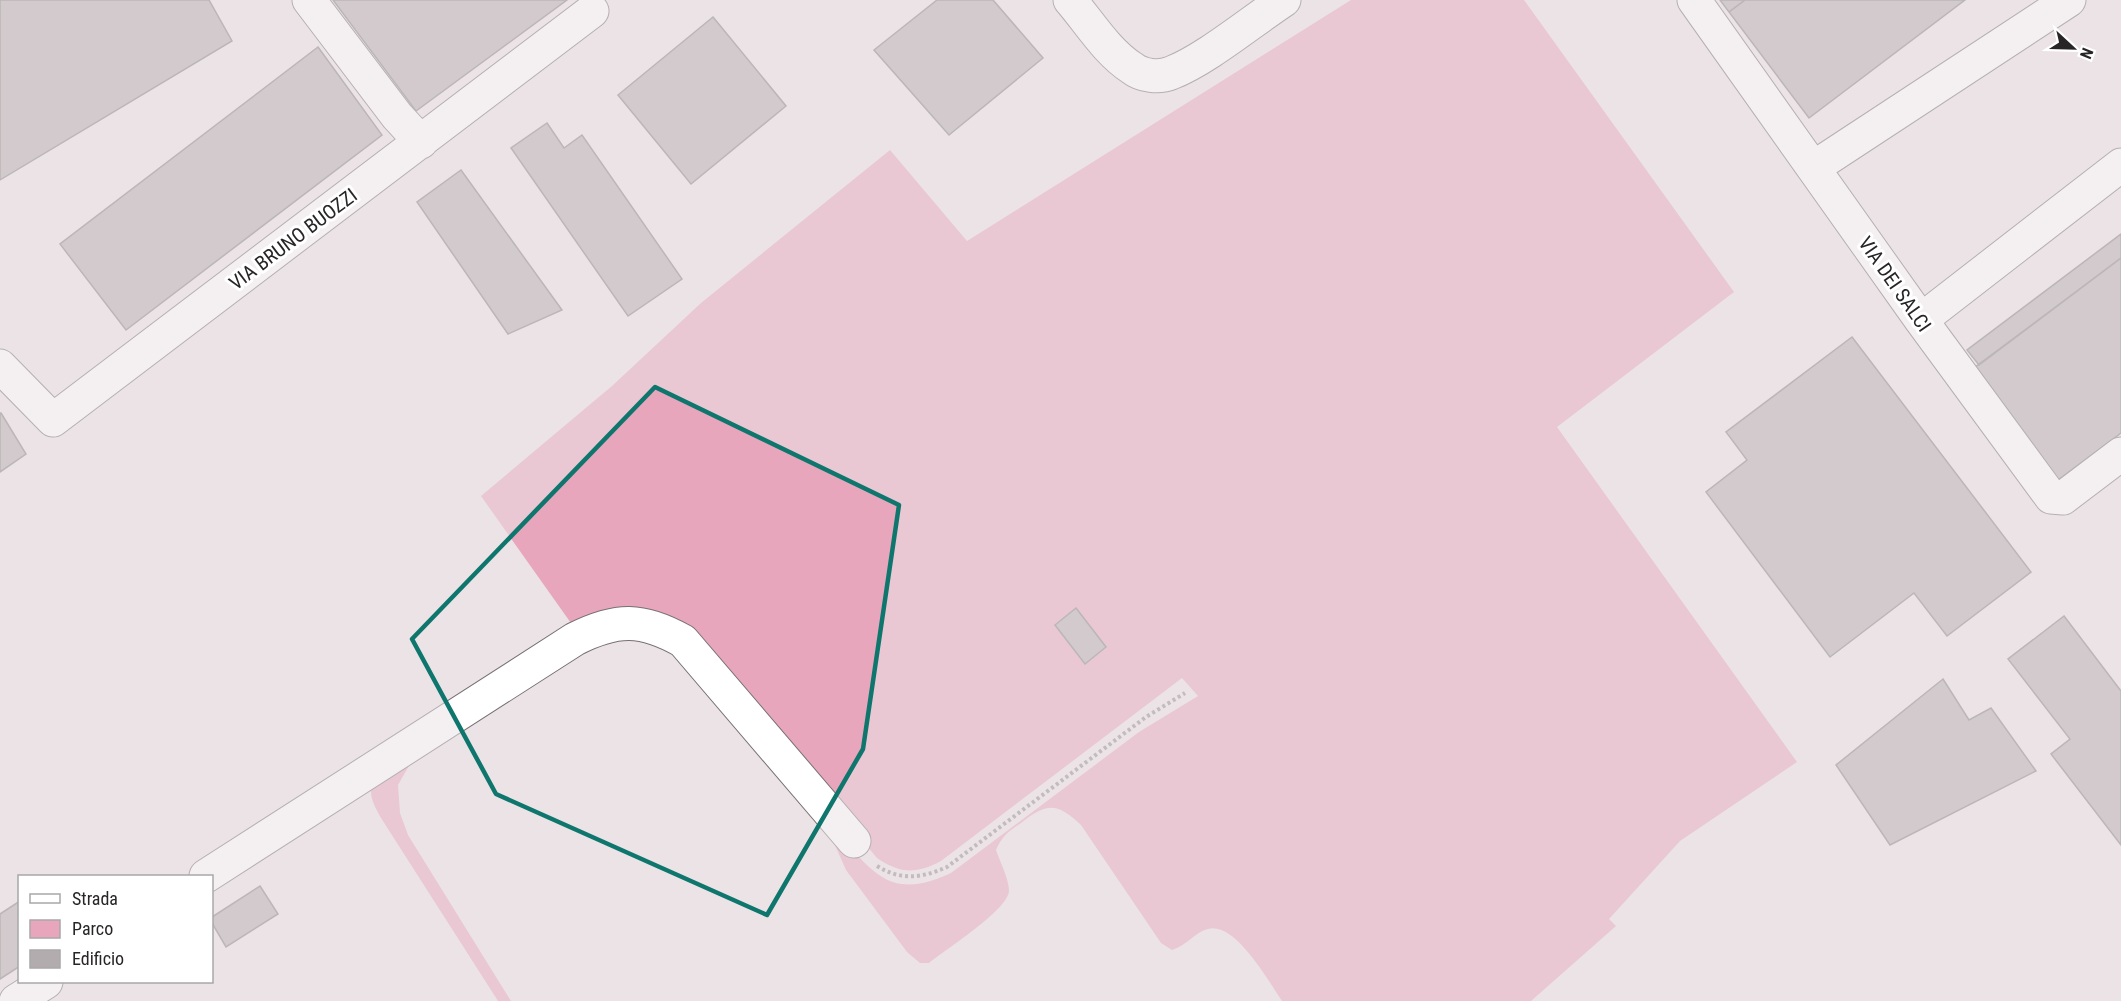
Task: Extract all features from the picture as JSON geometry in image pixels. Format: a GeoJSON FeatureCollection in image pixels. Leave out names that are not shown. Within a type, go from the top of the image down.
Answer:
{"type":"FeatureCollection","features":[{"type":"Feature","properties":{"kind":"street"},"geometry":{"type":"LineString","coordinates":[[309,0],[397,116],[421,142]]}},
{"type":"Feature","properties":{"kind":"street"},"geometry":{"type":"LineString","coordinates":[[1070,0],[1120,59],[1143,74],[1156,75],[1170,74],[1191,62],[1284,0]]}},
{"type":"Feature","properties":{"kind":"street","name":"VIA DEI SALCI"},"geometry":{"type":"LineString","coordinates":[[1694,0],[1921,320],[2051,497],[2063,498],[2121,454]]}},
{"type":"Feature","properties":{"kind":"street"},"geometry":{"type":"LineString","coordinates":[[1813,168],[2068,0]]}},
{"type":"Feature","properties":{"kind":"street","name":"VIA BRUNO BUOZZI"},"geometry":{"type":"LineString","coordinates":[[0,366],[53,420],[592,11]]}},
{"type":"Feature","properties":{"kind":"street"},"geometry":{"type":"LineString","coordinates":[[1921,320],[2121,165]]}},
{"type":"Feature","properties":{"kind":"street"},"geometry":{"type":"LineString","coordinates":[[208,875],[575,639],[599,628],[634,624],[658,627],[683,641],[854,841]]}},
{"type":"Feature","properties":{"kind":"street"},"geometry":{"type":"LineString","coordinates":[[16,1001],[43,983]]}},
{"type":"Feature","properties":{"kind":"path"},"geometry":{"type":"LineString","coordinates":[[854,841],[878,867],[889,873],[917,878],[947,867],[1146,717],[1185,693]]}},
{"type":"Feature","properties":{"kind":"highlighted area"},"geometry":{"type":"Polygon","coordinates":[[[655,387],[899,505],[863,749],[767,915],[496,794],[412,639],[655,387]]]}},
{"type":"Feature","properties":{"kind":"green space"},"geometry":{"type":"Polygon","coordinates":[[[1351,0],[1524,0],[1734,292],[1557,427],[1797,762],[1680,841],[1609,919],[1616,926],[1531,1001],[1282,1001],[1250,955],[1229,934],[1218,929],[1208,929],[1172,950],[1161,943],[1081,825],[1065,812],[1051,808],[1030,816],[1009,831],[998,845],[996,850],[1009,886],[1006,899],[975,929],[929,963],[920,963],[907,952],[846,870],[826,825],[814,809],[835,833],[880,876],[902,884],[933,880],[951,873],[1139,732],[1198,696],[1182,678],[941,861],[916,870],[893,867],[877,858],[714,662],[681,635],[652,621],[636,619],[619,620],[578,633],[481,496],[612,386],[701,303],[890,150],[967,241],[1351,0]]]}},
{"type":"Feature","properties":{"kind":"green space"},"geometry":{"type":"Polygon","coordinates":[[[633,635],[646,637],[659,641],[672,647],[693,664],[714,687],[754,737],[716,691],[676,651],[642,637],[625,636],[585,648],[548,667],[577,650],[610,637],[633,635]]]}},
{"type":"Feature","properties":{"kind":"green space"},"geometry":{"type":"Polygon","coordinates":[[[520,684],[501,697],[477,711],[520,684]]]}},
{"type":"Feature","properties":{"kind":"green space"},"geometry":{"type":"Polygon","coordinates":[[[477,711],[419,748],[398,785],[400,813],[408,835],[511,1001],[498,1001],[381,818],[375,807],[371,791],[377,774],[477,711]]]}},
{"type":"Feature","properties":{"kind":"green space"},"geometry":{"type":"Polygon","coordinates":[[[754,737],[803,795],[814,809],[790,782],[754,737]]]}},
{"type":"Feature","properties":{"kind":"building"},"geometry":{"type":"Polygon","coordinates":[[[0,0],[209,0],[232,41],[0,180],[0,0]]]}},
{"type":"Feature","properties":{"kind":"building"},"geometry":{"type":"Polygon","coordinates":[[[333,0],[567,0],[416,111],[333,0]]]}},
{"type":"Feature","properties":{"kind":"building"},"geometry":{"type":"Polygon","coordinates":[[[937,0],[993,0],[1043,58],[949,135],[874,50],[937,0]]]}},
{"type":"Feature","properties":{"kind":"building"},"geometry":{"type":"Polygon","coordinates":[[[1720,0],[1745,0],[1729,12],[1720,0]]]}},
{"type":"Feature","properties":{"kind":"building"},"geometry":{"type":"Polygon","coordinates":[[[1745,0],[1965,0],[1809,118],[1729,12],[1745,0]]]}},
{"type":"Feature","properties":{"kind":"building"},"geometry":{"type":"Polygon","coordinates":[[[713,17],[786,106],[691,184],[618,95],[713,17]]]}},
{"type":"Feature","properties":{"kind":"building"},"geometry":{"type":"Polygon","coordinates":[[[318,47],[382,135],[126,330],[60,244],[318,47]]]}},
{"type":"Feature","properties":{"kind":"building"},"geometry":{"type":"Polygon","coordinates":[[[547,123],[564,148],[582,135],[682,279],[628,316],[511,148],[547,123]]]}},
{"type":"Feature","properties":{"kind":"building"},"geometry":{"type":"Polygon","coordinates":[[[461,170],[562,310],[508,334],[417,202],[461,170]]]}},
{"type":"Feature","properties":{"kind":"building"},"geometry":{"type":"Polygon","coordinates":[[[2121,234],[2121,258],[1979,365],[1967,350],[2121,234]]]}},
{"type":"Feature","properties":{"kind":"building"},"geometry":{"type":"Polygon","coordinates":[[[2121,258],[2121,433],[2058,480],[1974,368],[2121,258]]]}},
{"type":"Feature","properties":{"kind":"building"},"geometry":{"type":"Polygon","coordinates":[[[1852,337],[2031,572],[1947,636],[1914,593],[1830,657],[1706,492],[1747,460],[1726,432],[1852,337]]]}},
{"type":"Feature","properties":{"kind":"building"},"geometry":{"type":"Polygon","coordinates":[[[0,413],[26,454],[0,472],[0,413]]]}},
{"type":"Feature","properties":{"kind":"building"},"geometry":{"type":"Polygon","coordinates":[[[1076,608],[1106,647],[1085,664],[1055,625],[1076,608]]]}},
{"type":"Feature","properties":{"kind":"building"},"geometry":{"type":"Polygon","coordinates":[[[2064,616],[2121,691],[2121,845],[2051,754],[2070,739],[2008,659],[2064,616]]]}},
{"type":"Feature","properties":{"kind":"building"},"geometry":{"type":"Polygon","coordinates":[[[1943,679],[1969,720],[1991,708],[2036,771],[1890,845],[1836,765],[1943,679]]]}},
{"type":"Feature","properties":{"kind":"building"},"geometry":{"type":"Polygon","coordinates":[[[260,886],[278,914],[226,947],[213,925],[213,916],[260,886]]]}},
{"type":"Feature","properties":{"kind":"building"},"geometry":{"type":"Polygon","coordinates":[[[18,902],[18,967],[0,979],[0,914],[18,902]]]}}]}
